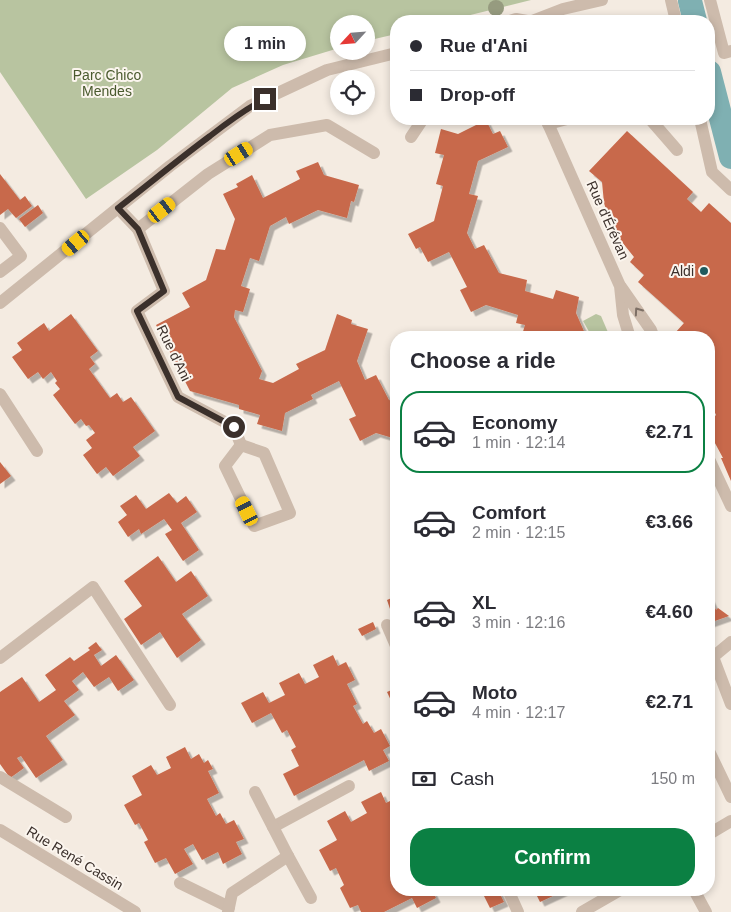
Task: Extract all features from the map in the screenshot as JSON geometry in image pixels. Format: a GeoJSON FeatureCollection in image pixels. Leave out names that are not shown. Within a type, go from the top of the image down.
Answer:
{"type":"FeatureCollection","features":[{"type":"Feature","properties":{"kind":"street"},"geometry":{"type":"LineString","coordinates":[[548,15],[563,9],[602,0]]}},
{"type":"Feature","properties":{"kind":"street"},"geometry":{"type":"LineString","coordinates":[[671,0],[675,15]]}},
{"type":"Feature","properties":{"kind":"street"},"geometry":{"type":"LineString","coordinates":[[710,0],[714,15]]}},
{"type":"Feature","properties":{"kind":"street"},"geometry":{"type":"LineString","coordinates":[[556,15],[563,9]]}},
{"type":"Feature","properties":{"kind":"street"},"geometry":{"type":"LineString","coordinates":[[715,19],[724,53],[731,51]]}},
{"type":"Feature","properties":{"kind":"street"},"geometry":{"type":"LineString","coordinates":[[0,303],[170,166],[250,106],[327,70],[390,54]]}},
{"type":"Feature","properties":{"kind":"street"},"geometry":{"type":"LineString","coordinates":[[118,208],[138,229],[208,174],[270,135],[327,125],[374,153]]}},
{"type":"Feature","properties":{"kind":"street"},"geometry":{"type":"LineString","coordinates":[[411,137],[419,125]]}},
{"type":"Feature","properties":{"kind":"street","name":"Rue d'Érévan"},"geometry":{"type":"LineString","coordinates":[[549,125],[620,286],[623,315],[628,331]]}},
{"type":"Feature","properties":{"kind":"street"},"geometry":{"type":"LineString","coordinates":[[655,125],[677,150]]}},
{"type":"Feature","properties":{"kind":"street"},"geometry":{"type":"LineString","coordinates":[[701,125],[712,172],[731,190]]}},
{"type":"Feature","properties":{"kind":"street"},"geometry":{"type":"LineString","coordinates":[[0,228],[21,256],[0,272]]}},
{"type":"Feature","properties":{"kind":"street","name":"Rue d'Ani"},"geometry":{"type":"LineString","coordinates":[[138,229],[164,291],[137,311],[178,397],[234,427],[242,445]]}},
{"type":"Feature","properties":{"kind":"street"},"geometry":{"type":"LineString","coordinates":[[620,286],[651,331]]}},
{"type":"Feature","properties":{"kind":"street"},"geometry":{"type":"LineString","coordinates":[[0,394],[37,451]]}},
{"type":"Feature","properties":{"kind":"street"},"geometry":{"type":"LineString","coordinates":[[242,445],[264,453],[290,513],[254,526],[225,466],[242,445]]}},
{"type":"Feature","properties":{"kind":"street"},"geometry":{"type":"LineString","coordinates":[[715,472],[731,506]]}},
{"type":"Feature","properties":{"kind":"street"},"geometry":{"type":"LineString","coordinates":[[0,658],[93,587],[170,705]]}},
{"type":"Feature","properties":{"kind":"street"},"geometry":{"type":"LineString","coordinates":[[387,625],[390,632]]}},
{"type":"Feature","properties":{"kind":"street"},"geometry":{"type":"LineString","coordinates":[[715,655],[731,642]]}},
{"type":"Feature","properties":{"kind":"street"},"geometry":{"type":"LineString","coordinates":[[715,662],[731,704]]}},
{"type":"Feature","properties":{"kind":"street"},"geometry":{"type":"LineString","coordinates":[[715,764],[731,797]]}},
{"type":"Feature","properties":{"kind":"street"},"geometry":{"type":"LineString","coordinates":[[0,777],[66,817]]}},
{"type":"Feature","properties":{"kind":"street"},"geometry":{"type":"LineString","coordinates":[[273,827],[349,786]]}},
{"type":"Feature","properties":{"kind":"street"},"geometry":{"type":"LineString","coordinates":[[255,792],[311,898]]}},
{"type":"Feature","properties":{"kind":"street"},"geometry":{"type":"LineString","coordinates":[[715,830],[731,821]]}},
{"type":"Feature","properties":{"kind":"street","name":"Rue René Cassin"},"geometry":{"type":"LineString","coordinates":[[0,830],[135,912]]}},
{"type":"Feature","properties":{"kind":"street"},"geometry":{"type":"LineString","coordinates":[[180,884],[229,910],[232,893],[288,856]]}},
{"type":"Feature","properties":{"kind":"street"},"geometry":{"type":"LineString","coordinates":[[513,896],[518,912]]}},
{"type":"Feature","properties":{"kind":"street"},"geometry":{"type":"LineString","coordinates":[[582,912],[610,896]]}},
{"type":"Feature","properties":{"kind":"street"},"geometry":{"type":"LineString","coordinates":[[697,896],[706,912]]}},
{"type":"Feature","properties":{"kind":"green space","name":"Parc Chico Mendes"},"geometry":{"type":"Polygon","coordinates":[[[0,0],[531,0],[470,15],[390,15],[390,35],[375,39],[375,15],[330,15],[330,51],[283,65],[232,88],[157,150],[86,199],[0,72],[0,0]]]}},
{"type":"Feature","properties":{"kind":"green space"},"geometry":{"type":"Polygon","coordinates":[[[596,314],[601,316],[607,331],[589,331],[583,321],[596,314]]]}},
{"type":"Feature","properties":{"kind":"building"},"geometry":{"type":"Polygon","coordinates":[[[476,125],[488,125],[493,134],[500,131],[508,147],[478,161],[469,194],[478,196],[467,233],[475,249],[484,245],[499,273],[527,280],[525,291],[553,299],[556,290],[579,297],[576,313],[584,331],[523,331],[525,325],[516,323],[518,315],[486,305],[471,312],[460,290],[467,287],[449,252],[428,262],[420,247],[416,249],[408,234],[434,221],[443,186],[436,184],[444,155],[435,153],[441,129],[458,134],[476,125]]]}},
{"type":"Feature","properties":{"kind":"building"},"geometry":{"type":"Polygon","coordinates":[[[627,131],[693,192],[687,199],[701,212],[709,203],[731,223],[731,481],[721,458],[723,458],[715,443],[715,331],[677,331],[684,323],[638,282],[644,275],[630,262],[634,257],[610,222],[604,203],[602,182],[589,171],[627,131]]]}},
{"type":"Feature","properties":{"kind":"building"},"geometry":{"type":"Polygon","coordinates":[[[318,162],[324,175],[359,185],[354,202],[351,201],[347,218],[318,210],[289,224],[286,217],[270,226],[259,261],[250,258],[241,286],[250,289],[243,312],[235,310],[234,317],[262,371],[259,379],[273,383],[299,369],[296,364],[325,350],[337,314],[352,320],[351,324],[368,329],[357,361],[365,380],[376,375],[390,400],[390,437],[376,433],[360,441],[349,419],[356,416],[339,381],[311,395],[313,399],[285,413],[282,431],[257,424],[260,415],[239,409],[239,405],[190,391],[156,325],[190,307],[182,293],[206,280],[216,249],[225,250],[235,219],[223,194],[238,187],[236,184],[252,175],[263,198],[300,179],[296,171],[318,162]]]}},
{"type":"Feature","properties":{"kind":"building"},"geometry":{"type":"Polygon","coordinates":[[[0,174],[20,200],[25,196],[32,206],[16,218],[8,209],[0,215],[0,174]]]}},
{"type":"Feature","properties":{"kind":"building"},"geometry":{"type":"Polygon","coordinates":[[[38,205],[43,213],[25,227],[19,219],[38,205]]]}},
{"type":"Feature","properties":{"kind":"building"},"geometry":{"type":"Polygon","coordinates":[[[71,314],[98,351],[90,357],[95,364],[89,369],[110,398],[117,393],[123,402],[131,397],[155,431],[133,447],[140,456],[113,476],[106,467],[97,474],[83,455],[92,448],[86,440],[95,433],[81,419],[75,424],[53,395],[60,389],[55,383],[57,381],[51,372],[43,379],[38,372],[28,379],[12,357],[22,350],[17,343],[37,328],[44,323],[49,331],[71,314]]]}},
{"type":"Feature","properties":{"kind":"building"},"geometry":{"type":"Polygon","coordinates":[[[0,462],[11,476],[0,484],[0,462]]]}},
{"type":"Feature","properties":{"kind":"building"},"geometry":{"type":"Polygon","coordinates":[[[169,493],[177,503],[186,496],[197,512],[181,523],[199,550],[183,561],[165,534],[172,530],[164,519],[141,534],[139,529],[128,537],[118,522],[127,515],[120,506],[136,495],[146,509],[169,493]]]}},
{"type":"Feature","properties":{"kind":"building"},"geometry":{"type":"Polygon","coordinates":[[[158,556],[176,582],[191,571],[208,596],[182,614],[201,640],[177,658],[160,632],[141,645],[124,619],[142,606],[124,581],[158,556]]]}},
{"type":"Feature","properties":{"kind":"building"},"geometry":{"type":"Polygon","coordinates":[[[715,608],[716,610],[718,608],[729,616],[715,621],[715,608]]]}},
{"type":"Feature","properties":{"kind":"building"},"geometry":{"type":"Polygon","coordinates":[[[373,622],[376,629],[362,636],[358,629],[373,622]]]}},
{"type":"Feature","properties":{"kind":"building"},"geometry":{"type":"Polygon","coordinates":[[[96,642],[102,650],[94,655],[101,666],[116,655],[134,680],[118,691],[109,677],[94,687],[83,672],[72,681],[79,690],[64,701],[75,715],[46,736],[63,760],[36,778],[21,756],[17,758],[24,768],[10,778],[0,764],[0,692],[22,677],[39,702],[56,690],[45,675],[70,657],[74,661],[90,650],[88,648],[96,642]]]}},
{"type":"Feature","properties":{"kind":"building"},"geometry":{"type":"Polygon","coordinates":[[[333,655],[338,666],[346,662],[355,680],[347,684],[357,704],[353,706],[363,724],[367,721],[374,733],[381,729],[390,746],[383,750],[389,761],[369,771],[364,760],[294,796],[283,774],[299,766],[291,750],[296,747],[287,730],[282,733],[271,713],[252,723],[241,703],[263,692],[269,703],[285,695],[279,683],[299,673],[305,684],[319,677],[313,665],[333,655]]]}},
{"type":"Feature","properties":{"kind":"building"},"geometry":{"type":"Polygon","coordinates":[[[185,747],[191,759],[199,754],[204,763],[208,760],[213,769],[208,771],[219,793],[207,799],[216,816],[220,813],[226,824],[234,820],[244,839],[236,842],[242,854],[223,864],[218,852],[202,860],[193,844],[184,849],[193,864],[175,874],[166,858],[155,863],[144,842],[148,840],[139,823],[135,825],[124,805],[142,795],[132,776],[151,765],[157,775],[171,768],[166,757],[185,747]]]}},
{"type":"Feature","properties":{"kind":"building"},"geometry":{"type":"Polygon","coordinates":[[[381,792],[386,803],[390,801],[390,896],[435,896],[436,898],[417,908],[412,898],[384,912],[361,912],[358,905],[350,908],[340,888],[344,885],[336,868],[330,871],[319,850],[337,840],[327,821],[345,811],[351,822],[367,813],[361,802],[381,792]]]}},
{"type":"Feature","properties":{"kind":"building"},"geometry":{"type":"Polygon","coordinates":[[[484,896],[501,896],[504,902],[490,908],[484,896]]]}},
{"type":"Feature","properties":{"kind":"building"},"geometry":{"type":"Polygon","coordinates":[[[537,896],[553,896],[540,902],[537,896]]]}},
{"type":"Feature","properties":{"kind":"waterway"},"geometry":{"type":"LineString","coordinates":[[690,1],[694,15]]}},
{"type":"Feature","properties":{"kind":"waterway"},"geometry":{"type":"LineString","coordinates":[[715,95],[731,157]]}},
{"type":"Feature","properties":{"kind":"place","name":"Aldi"},"geometry":{"type":"Point","coordinates":[704,271]}},
{"type":"Feature","properties":{"kind":"route"},"geometry":{"type":"LineString","coordinates":[[234,427],[178,397],[137,311],[164,291],[138,229],[118,208],[250,106],[265,99]]}}]}
